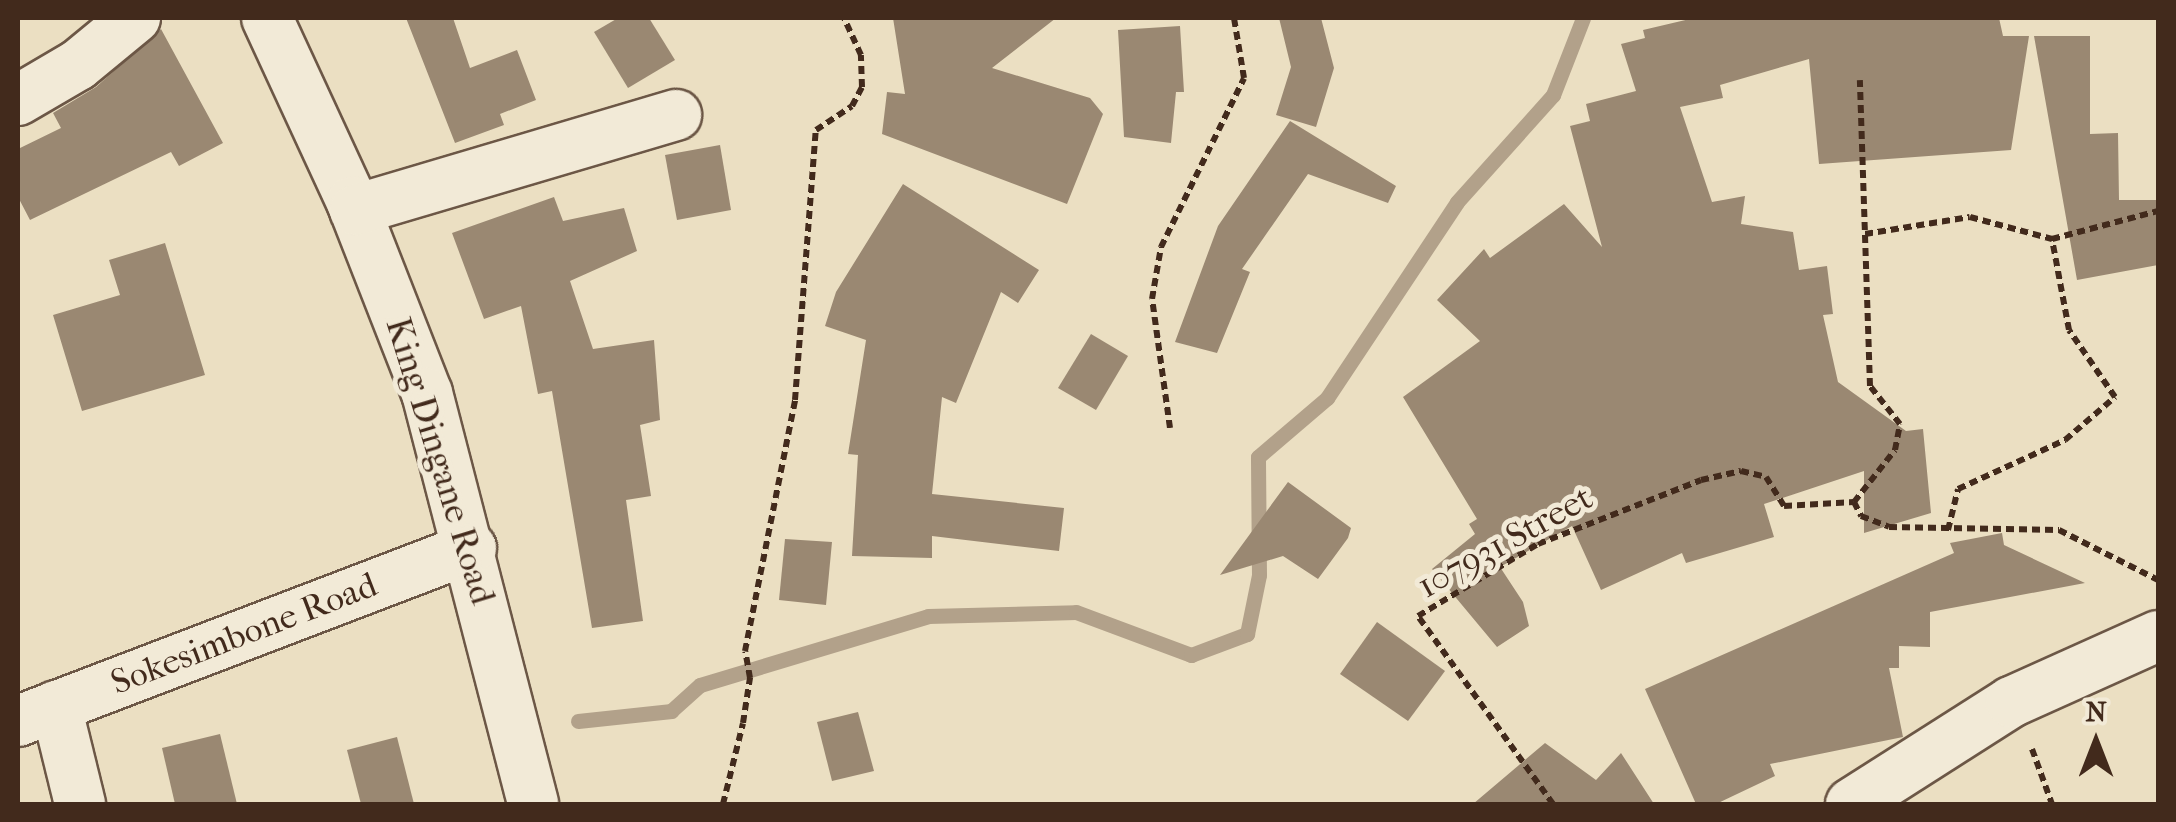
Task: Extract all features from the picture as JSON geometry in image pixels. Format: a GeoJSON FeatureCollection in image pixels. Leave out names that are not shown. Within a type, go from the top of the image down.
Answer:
{"type":"FeatureCollection","features":[{"type":"Feature","properties":{"kind":"street"},"geometry":{"type":"LineString","coordinates":[[18,100],[78,66],[135,18]]}},
{"type":"Feature","properties":{"kind":"street","name":"King Dingane Road"},"geometry":{"type":"LineString","coordinates":[[267,18],[355,210],[426,393],[471,548],[533,804]]}},
{"type":"Feature","properties":{"kind":"street"},"geometry":{"type":"LineString","coordinates":[[355,210],[676,114]]}},
{"type":"Feature","properties":{"kind":"street","name":"Sokesimbone Road"},"geometry":{"type":"LineString","coordinates":[[37,713],[471,548]]}},
{"type":"Feature","properties":{"kind":"street"},"geometry":{"type":"LineString","coordinates":[[1852,804],[2011,702],[2158,636]]}},
{"type":"Feature","properties":{"kind":"street"},"geometry":{"type":"LineString","coordinates":[[37,713],[80,804]]}},
{"type":"Feature","properties":{"kind":"path"},"geometry":{"type":"LineString","coordinates":[[723,804],[750,678],[745,651],[794,400],[816,130],[852,106],[862,87],[861,54],[844,18]]}},
{"type":"Feature","properties":{"kind":"path"},"geometry":{"type":"LineString","coordinates":[[1170,428],[1152,299],[1161,247],[1244,78],[1234,18]]}},
{"type":"Feature","properties":{"kind":"path"},"geometry":{"type":"LineString","coordinates":[[1860,80],[1870,386],[1900,424],[1895,450],[1854,502],[1861,516],[1889,527],[2059,530],[2158,580]]}},
{"type":"Feature","properties":{"kind":"path"},"geometry":{"type":"LineString","coordinates":[[1865,234],[1970,217],[2052,239],[2158,211]]}},
{"type":"Feature","properties":{"kind":"path"},"geometry":{"type":"LineString","coordinates":[[1948,530],[1958,489],[2065,440],[2115,397],[2069,330],[2052,239]]}},
{"type":"Feature","properties":{"kind":"path","name":"107931 Street"},"geometry":{"type":"LineString","coordinates":[[1554,804],[1418,616],[1538,544],[1701,480],[1741,470],[1766,477],[1784,506],[1854,502]]}},
{"type":"Feature","properties":{"kind":"building"},"geometry":{"type":"Polygon","coordinates":[[[406,18],[453,18],[470,68],[517,50],[536,100],[500,114],[504,125],[455,143],[406,18]]]}},
{"type":"Feature","properties":{"kind":"building"},"geometry":{"type":"Polygon","coordinates":[[[618,18],[649,18],[675,60],[628,88],[594,32],[618,18]]]}},
{"type":"Feature","properties":{"kind":"building"},"geometry":{"type":"Polygon","coordinates":[[[893,18],[1056,18],[992,68],[1090,98],[1103,114],[1067,204],[882,134],[887,92],[905,94],[893,18]]]}},
{"type":"Feature","properties":{"kind":"building"},"geometry":{"type":"Polygon","coordinates":[[[1279,18],[1321,18],[1334,68],[1316,127],[1276,115],[1291,67],[1279,18]]]}},
{"type":"Feature","properties":{"kind":"building"},"geometry":{"type":"Polygon","coordinates":[[[1694,18],[1999,18],[2003,36],[2029,36],[2011,150],[1819,164],[1809,59],[1720,85],[1723,98],[1680,107],[1712,202],[1745,196],[1741,224],[1793,232],[1799,270],[1827,266],[1833,314],[1823,315],[1838,382],[1906,431],[1923,429],[1931,513],[1864,533],[1864,471],[1764,504],[1774,537],[1686,563],[1682,553],[1601,590],[1572,526],[1500,567],[1523,602],[1529,626],[1497,647],[1432,569],[1475,534],[1469,524],[1477,519],[1403,397],[1480,341],[1437,300],[1484,249],[1490,258],[1564,204],[1602,247],[1570,126],[1590,121],[1586,104],[1636,91],[1621,44],[1645,38],[1643,30],[1694,18]]]}},
{"type":"Feature","properties":{"kind":"building"},"geometry":{"type":"Polygon","coordinates":[[[1180,26],[1184,92],[1176,92],[1171,143],[1124,137],[1118,30],[1180,26]]]}},
{"type":"Feature","properties":{"kind":"building"},"geometry":{"type":"Polygon","coordinates":[[[161,29],[223,143],[179,166],[171,152],[30,220],[18,197],[18,149],[61,128],[53,113],[96,87],[161,29]]]}},
{"type":"Feature","properties":{"kind":"building"},"geometry":{"type":"Polygon","coordinates":[[[2034,36],[2090,36],[2090,134],[2118,133],[2119,200],[2158,200],[2158,265],[2077,280],[2034,36]]]}},
{"type":"Feature","properties":{"kind":"building"},"geometry":{"type":"Polygon","coordinates":[[[1290,121],[1396,186],[1388,203],[1308,174],[1242,269],[1250,272],[1217,353],[1175,342],[1218,226],[1290,121]]]}},
{"type":"Feature","properties":{"kind":"building"},"geometry":{"type":"Polygon","coordinates":[[[720,145],[731,210],[677,220],[665,155],[720,145]]]}},
{"type":"Feature","properties":{"kind":"building"},"geometry":{"type":"Polygon","coordinates":[[[903,184],[1039,270],[1018,303],[1001,292],[956,403],[942,397],[932,494],[1064,508],[1059,551],[932,536],[932,558],[852,556],[858,455],[848,454],[866,340],[825,326],[836,292],[903,184]]]}},
{"type":"Feature","properties":{"kind":"building"},"geometry":{"type":"Polygon","coordinates":[[[554,197],[563,221],[624,208],[637,251],[570,281],[593,349],[654,340],[660,420],[640,425],[651,496],[626,500],[643,621],[592,628],[552,391],[538,394],[521,306],[484,319],[452,233],[554,197]]]}},
{"type":"Feature","properties":{"kind":"building"},"geometry":{"type":"Polygon","coordinates":[[[165,243],[205,375],[82,411],[53,315],[120,295],[109,260],[165,243]]]}},
{"type":"Feature","properties":{"kind":"building"},"geometry":{"type":"Polygon","coordinates":[[[1091,334],[1128,356],[1096,410],[1058,388],[1091,334]]]}},
{"type":"Feature","properties":{"kind":"building"},"geometry":{"type":"Polygon","coordinates":[[[1288,482],[1351,528],[1348,538],[1318,579],[1283,556],[1220,575],[1288,482]]]}},
{"type":"Feature","properties":{"kind":"building"},"geometry":{"type":"Polygon","coordinates":[[[2002,533],[2004,545],[2085,583],[1930,612],[1930,647],[1899,646],[1899,668],[1889,668],[1903,737],[1770,764],[1775,776],[1716,804],[1696,804],[1645,689],[1954,553],[1950,543],[2002,533]]]}},
{"type":"Feature","properties":{"kind":"building"},"geometry":{"type":"Polygon","coordinates":[[[785,539],[832,542],[826,605],[779,600],[785,539]]]}},
{"type":"Feature","properties":{"kind":"building"},"geometry":{"type":"Polygon","coordinates":[[[1377,622],[1445,671],[1408,721],[1340,674],[1377,622]]]}},
{"type":"Feature","properties":{"kind":"building"},"geometry":{"type":"Polygon","coordinates":[[[858,712],[874,771],[832,781],[817,722],[858,712]]]}},
{"type":"Feature","properties":{"kind":"building"},"geometry":{"type":"Polygon","coordinates":[[[220,734],[237,804],[175,804],[162,748],[220,734]]]}},
{"type":"Feature","properties":{"kind":"building"},"geometry":{"type":"Polygon","coordinates":[[[397,737],[414,804],[361,804],[347,750],[397,737]]]}},
{"type":"Feature","properties":{"kind":"building"},"geometry":{"type":"Polygon","coordinates":[[[1545,743],[1596,780],[1621,753],[1654,804],[1473,804],[1545,743]]]}},
{"type":"Feature","properties":{"kind":"waterway"},"geometry":{"type":"LineString","coordinates":[[578,721],[671,711],[700,685],[928,616],[1076,612],[1191,655],[1247,634],[1259,575],[1258,457],[1327,398],[1457,202],[1553,95],[1583,18]]}}]}
